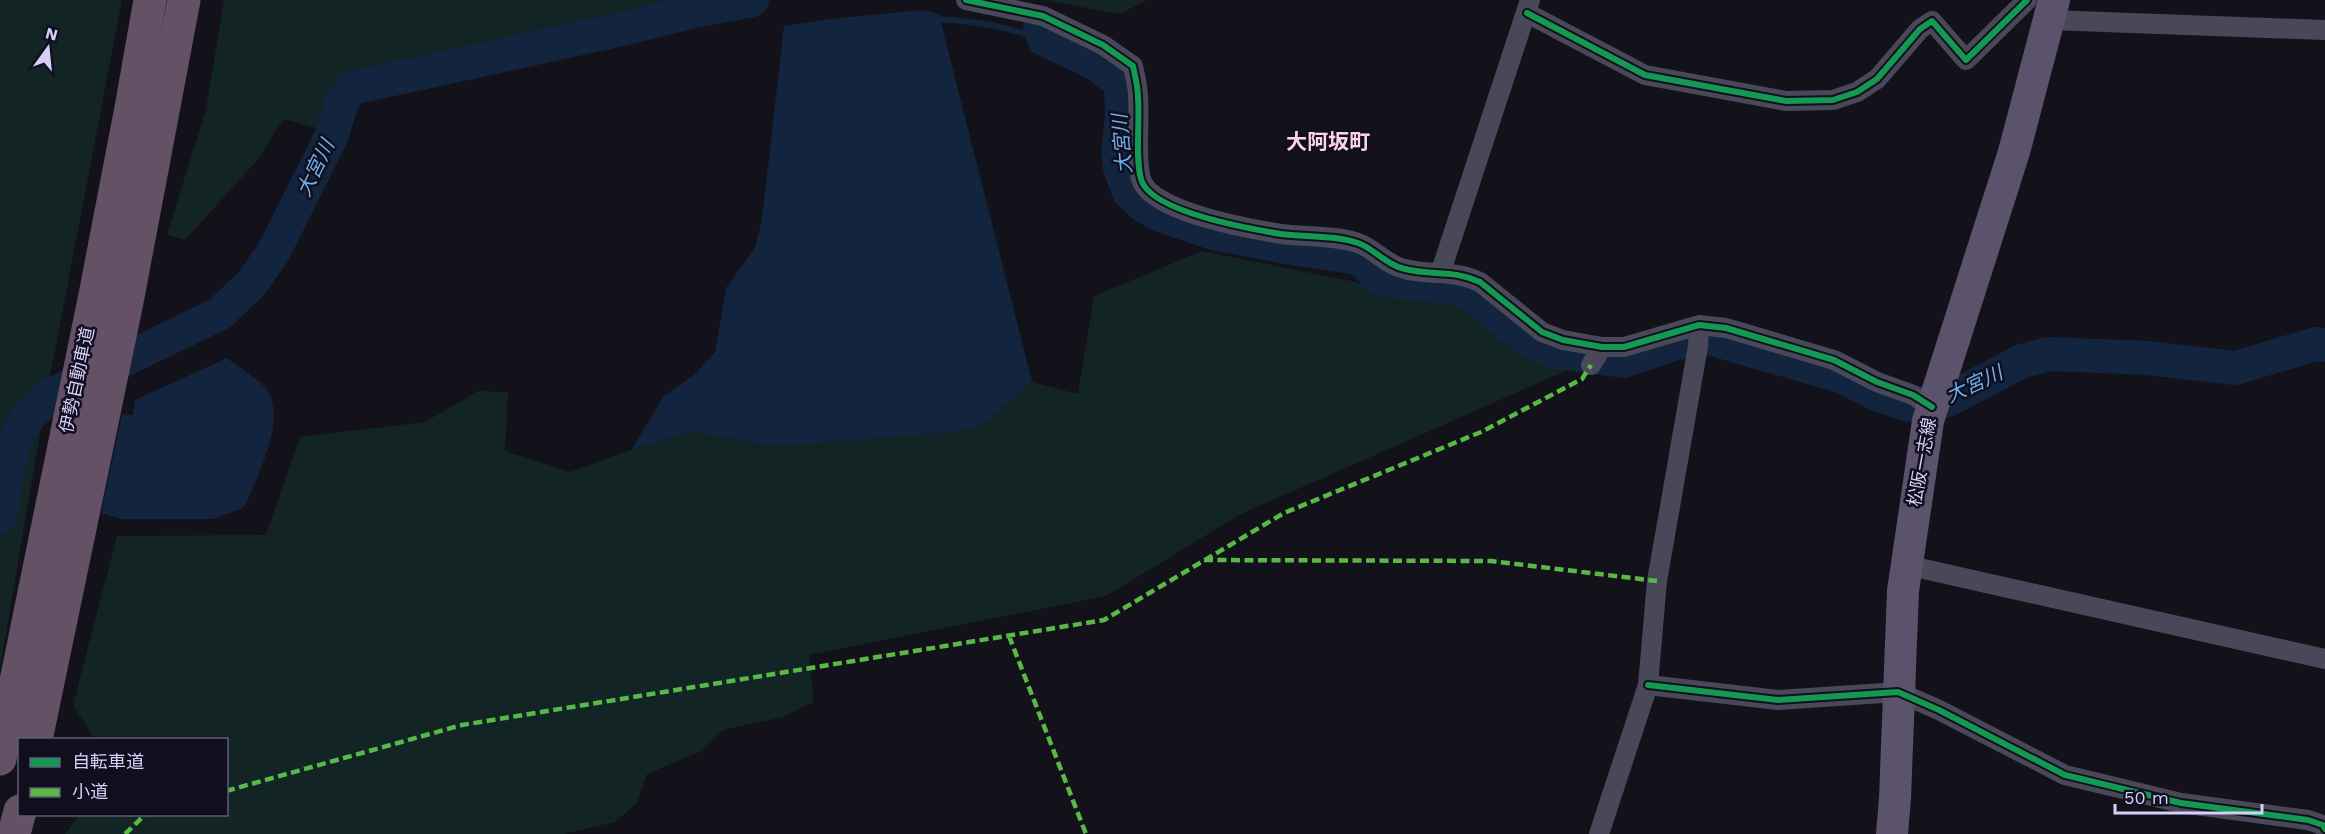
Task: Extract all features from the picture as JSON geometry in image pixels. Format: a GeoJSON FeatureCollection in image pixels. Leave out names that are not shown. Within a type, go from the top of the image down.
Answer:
{"type":"FeatureCollection","features":[{"type":"Feature","properties":{"kind":"highway","name":"伊勢自動車道"},"geometry":{"type":"LineString","coordinates":[[0,759],[95,295],[150,0]]}},
{"type":"Feature","properties":{"kind":"highway","name":"伊勢自動車道"},"geometry":{"type":"LineString","coordinates":[[36,738],[127,302],[184,0]]}},
{"type":"Feature","properties":{"kind":"highway"},"geometry":{"type":"LineString","coordinates":[[14,834],[19,816]]}},
{"type":"Feature","properties":{"kind":"main road","name":"松阪一志線"},"geometry":{"type":"LineString","coordinates":[[1892,834],[1899,636],[1906,565],[1928,421],[1928,401],[2014,152],[2052,10]]}},
{"type":"Feature","properties":{"kind":"street"},"geometry":{"type":"LineString","coordinates":[[966,0],[1044,16],[1103,45],[1133,66],[1138,96],[1141,181],[1154,196],[1177,209],[1213,220],[1281,234],[1358,243],[1405,270],[1441,271],[1469,277],[1480,282],[1542,332],[1598,354],[1726,328],[1834,360],[1877,382],[1928,401]]}},
{"type":"Feature","properties":{"kind":"street"},"geometry":{"type":"LineString","coordinates":[[1441,271],[1529,6],[1645,75],[1786,101],[1833,100],[1857,92],[1876,79],[1920,29],[1932,21],[1966,60],[2027,0]]}},
{"type":"Feature","properties":{"kind":"street"},"geometry":{"type":"LineString","coordinates":[[2052,10],[2325,30]]}},
{"type":"Feature","properties":{"kind":"street"},"geometry":{"type":"LineString","coordinates":[[1599,834],[1648,685],[1657,581],[1699,333]]}},
{"type":"Feature","properties":{"kind":"street"},"geometry":{"type":"LineString","coordinates":[[1906,565],[2325,659]]}},
{"type":"Feature","properties":{"kind":"street"},"geometry":{"type":"LineString","coordinates":[[1648,685],[1778,700],[1898,692],[1939,710],[2065,774],[2181,804],[2308,820],[2323,825],[2325,829]]}},
{"type":"Feature","properties":{"kind":"shaded area"},"geometry":{"type":"Polygon","coordinates":[[[0,0],[122,0],[48,387],[0,668],[0,0]]]}},
{"type":"Feature","properties":{"kind":"shaded area"},"geometry":{"type":"Polygon","coordinates":[[[224,0],[691,0],[481,65],[353,96],[327,131],[283,119],[260,157],[185,240],[167,235],[206,109],[224,0]]]}},
{"type":"Feature","properties":{"kind":"shaded area"},"geometry":{"type":"Polygon","coordinates":[[[1043,0],[1147,0],[1120,14],[1043,0]]]}},
{"type":"Feature","properties":{"kind":"shaded area"},"geometry":{"type":"Polygon","coordinates":[[[1202,251],[1470,305],[1570,369],[1241,514],[1106,596],[809,655],[814,702],[783,717],[723,730],[702,751],[647,774],[637,803],[615,822],[564,834],[65,834],[78,816],[228,816],[228,738],[94,738],[73,705],[117,536],[266,535],[300,437],[425,422],[478,391],[508,392],[505,451],[570,472],[691,432],[773,446],[985,423],[1032,382],[1078,394],[1094,296],[1202,251]]]}},
{"type":"Feature","properties":{"kind":"water"},"geometry":{"type":"Polygon","coordinates":[[[922,10],[939,14],[1032,382],[985,423],[954,432],[773,446],[691,432],[631,450],[664,396],[694,375],[715,352],[726,288],[755,248],[762,219],[784,26],[922,10]]]}},
{"type":"Feature","properties":{"kind":"water"},"geometry":{"type":"Polygon","coordinates":[[[227,358],[255,378],[267,390],[274,416],[263,463],[246,504],[241,509],[213,519],[121,519],[101,513],[122,414],[133,415],[135,400],[227,358]]]}},
{"type":"Feature","properties":{"kind":"waterway","name":"大宮川"},"geometry":{"type":"LineString","coordinates":[[0,516],[11,453],[22,426],[29,416],[53,394],[219,314],[251,284],[273,253],[332,135],[343,99],[352,88],[752,0]]}},
{"type":"Feature","properties":{"kind":"waterway"},"geometry":{"type":"LineString","coordinates":[[936,19],[991,25],[1044,39]]}},
{"type":"Feature","properties":{"kind":"waterway","name":"大宮川"},"geometry":{"type":"LineString","coordinates":[[1040,26],[1044,39],[1096,64],[1118,81],[1121,89],[1122,114],[1118,154],[1120,168],[1129,192],[1143,205],[1160,215],[1213,233],[1358,258],[1379,277],[1466,291],[1537,344],[1556,352],[1624,361],[1677,343],[1709,338],[1841,376],[1881,396],[1910,405],[1948,400],[2022,361],[2049,354],[2147,358],[2235,368],[2316,344],[2325,345]]}},
{"type":"Feature","properties":{"kind":"marked path"},"geometry":{"type":"LineString","coordinates":[[228,790],[462,725],[1104,620],[1284,513],[1481,432],[1582,379],[1591,365]]}},
{"type":"Feature","properties":{"kind":"marked path"},"geometry":{"type":"LineString","coordinates":[[1204,560],[1491,561],[1657,581]]}},
{"type":"Feature","properties":{"kind":"marked path"},"geometry":{"type":"LineString","coordinates":[[1009,636],[1086,834]]}},
{"type":"Feature","properties":{"kind":"marked path"},"geometry":{"type":"LineString","coordinates":[[125,834],[144,816]]}},
{"type":"Feature","properties":{"kind":"cycle path"},"geometry":{"type":"LineString","coordinates":[[966,0],[1043,16],[1103,45],[1133,66],[1138,93],[1138,161],[1141,179],[1148,191],[1181,210],[1267,232],[1349,240],[1364,246],[1398,267],[1470,278],[1480,282],[1542,332],[1563,340],[1602,347],[1624,347],[1699,325],[1726,328],[1834,360],[1877,382],[1913,395],[1932,407]]}},
{"type":"Feature","properties":{"kind":"cycle path"},"geometry":{"type":"LineString","coordinates":[[1527,13],[1645,75],[1786,101],[1833,100],[1857,92],[1877,79],[1920,29],[1932,21],[1966,60],[2027,0]]}},
{"type":"Feature","properties":{"kind":"cycle path"},"geometry":{"type":"LineString","coordinates":[[1648,685],[1778,700],[1898,692],[1939,710],[2065,775],[2181,803],[2308,820],[2323,825],[2325,829]]}},
{"type":"Feature","properties":{"kind":"district","name":"大阿坂町"},"geometry":{"type":"Point","coordinates":[1328,142]}}]}
